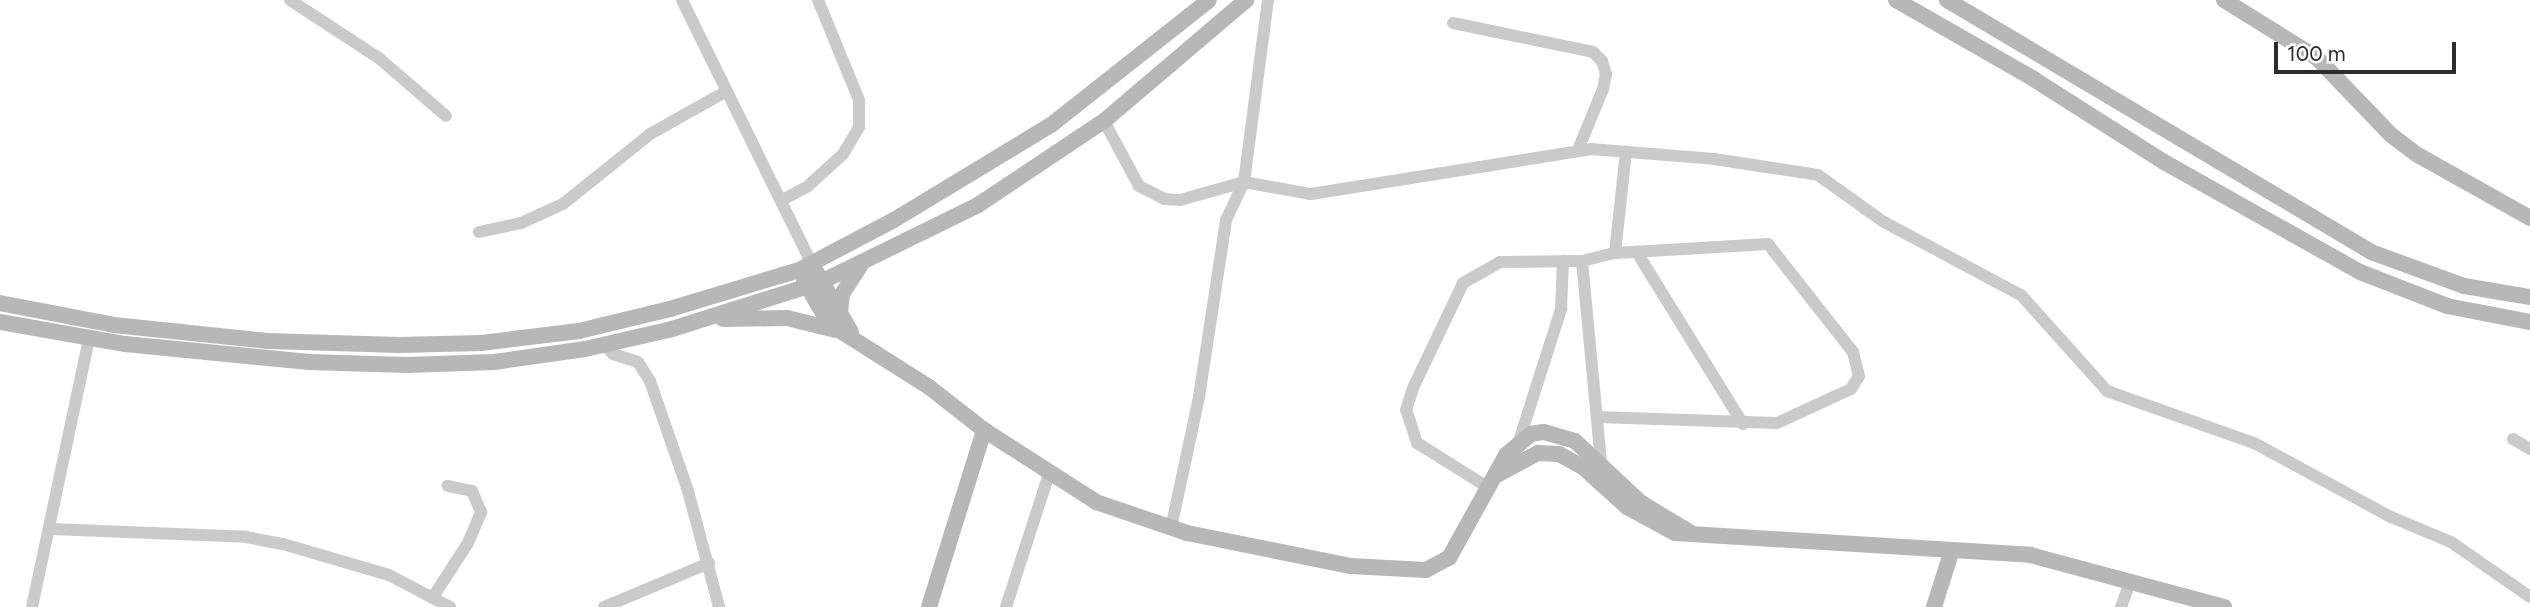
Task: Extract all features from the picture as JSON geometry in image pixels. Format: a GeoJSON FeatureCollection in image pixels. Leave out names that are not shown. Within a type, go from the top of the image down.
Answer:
{"type":"FeatureCollection","features":[{"type":"Feature","properties":{"kind":"main road"},"geometry":{"type":"LineString","coordinates":[[0,303],[114,325],[268,341],[399,345],[481,342],[579,331],[670,309],[806,267],[980,171],[1051,125],[1209,0]]}},
{"type":"Feature","properties":{"kind":"main road"},"geometry":{"type":"LineString","coordinates":[[0,322],[89,338],[309,362],[407,365],[494,362],[604,344],[699,320],[814,285],[978,205],[1104,121],[1246,0]]}},
{"type":"Feature","properties":{"kind":"main road"},"geometry":{"type":"LineString","coordinates":[[1896,0],[2032,78],[2164,162],[2360,272],[2447,306],[2530,322]]}},
{"type":"Feature","properties":{"kind":"main road"},"geometry":{"type":"LineString","coordinates":[[1947,0],[2223,168],[2371,252],[2464,286],[2530,297]]}},
{"type":"Feature","properties":{"kind":"main road"},"geometry":{"type":"LineString","coordinates":[[2224,0],[2317,58],[2391,135],[2416,154],[2530,218]]}},
{"type":"Feature","properties":{"kind":"main road"},"geometry":{"type":"LineString","coordinates":[[2032,78],[2043,56]]}},
{"type":"Feature","properties":{"kind":"main road"},"geometry":{"type":"LineString","coordinates":[[843,327],[838,307],[842,294],[865,261]]}},
{"type":"Feature","properties":{"kind":"main road"},"geometry":{"type":"LineString","coordinates":[[806,267],[825,317],[843,327],[861,345],[929,387],[985,430],[1096,502],[1171,528],[1350,566],[1426,570],[1449,558],[1506,455],[1531,434],[1560,433],[1601,463],[1640,502],[1691,533]]}},
{"type":"Feature","properties":{"kind":"main road"},"geometry":{"type":"LineString","coordinates":[[699,320],[787,318],[843,327]]}},
{"type":"Feature","properties":{"kind":"main road"},"geometry":{"type":"LineString","coordinates":[[929,607],[985,430]]}},
{"type":"Feature","properties":{"kind":"main road"},"geometry":{"type":"LineString","coordinates":[[1493,481],[1538,453],[1559,454],[1584,468],[1651,523],[1675,533],[1951,553],[2030,555],[2224,607]]}},
{"type":"Feature","properties":{"kind":"main road"},"geometry":{"type":"LineString","coordinates":[[1934,607],[1951,553]]}},
{"type":"Feature","properties":{"kind":"street"},"geometry":{"type":"LineString","coordinates":[[290,0],[380,59],[446,116]]}},
{"type":"Feature","properties":{"kind":"street"},"geometry":{"type":"LineString","coordinates":[[682,0],[784,199],[806,267]]}},
{"type":"Feature","properties":{"kind":"street"},"geometry":{"type":"LineString","coordinates":[[784,199],[808,186],[843,154],[859,127],[859,100],[818,0]]}},
{"type":"Feature","properties":{"kind":"street"},"geometry":{"type":"LineString","coordinates":[[1171,528],[1199,397],[1226,220],[1244,182],[1268,0]]}},
{"type":"Feature","properties":{"kind":"street"},"geometry":{"type":"LineString","coordinates":[[1454,23],[1593,52],[1602,61],[1606,74],[1603,89],[1578,150]]}},
{"type":"Feature","properties":{"kind":"street"},"geometry":{"type":"LineString","coordinates":[[479,232],[520,223],[563,204],[650,134],[727,91]]}},
{"type":"Feature","properties":{"kind":"street"},"geometry":{"type":"LineString","coordinates":[[1104,121],[1127,168],[1151,195],[1180,200],[1244,182],[1311,194],[1578,150],[1626,152],[1818,175],[1884,222],[2021,295],[2107,391],[2254,443],[2391,517],[2451,542],[2530,597]]}},
{"type":"Feature","properties":{"kind":"street"},"geometry":{"type":"LineString","coordinates":[[1615,253],[1626,152]]}},
{"type":"Feature","properties":{"kind":"street"},"geometry":{"type":"LineString","coordinates":[[1493,481],[1417,443],[1406,410],[1413,388],[1463,283],[1500,262],[1582,261],[1615,253],[1638,254],[1750,242],[1768,244],[1856,356],[1859,376],[1851,388],[1777,422],[1743,424],[1597,416]]}},
{"type":"Feature","properties":{"kind":"street"},"geometry":{"type":"LineString","coordinates":[[1638,254],[1743,424]]}},
{"type":"Feature","properties":{"kind":"street"},"geometry":{"type":"LineString","coordinates":[[1519,442],[1560,309],[1563,261]]}},
{"type":"Feature","properties":{"kind":"street"},"geometry":{"type":"LineString","coordinates":[[1582,261],[1601,463]]}},
{"type":"Feature","properties":{"kind":"street"},"geometry":{"type":"LineString","coordinates":[[32,607],[51,529],[89,338]]}},
{"type":"Feature","properties":{"kind":"street"},"geometry":{"type":"LineString","coordinates":[[604,344],[613,354],[635,359],[650,381],[709,563],[719,607]]}},
{"type":"Feature","properties":{"kind":"street"},"geometry":{"type":"LineString","coordinates":[[2513,439],[2530,449]]}},
{"type":"Feature","properties":{"kind":"street"},"geometry":{"type":"LineString","coordinates":[[1006,607],[1050,471]]}},
{"type":"Feature","properties":{"kind":"street"},"geometry":{"type":"LineString","coordinates":[[433,597],[468,543],[481,512],[472,491],[447,486]]}},
{"type":"Feature","properties":{"kind":"street"},"geometry":{"type":"LineString","coordinates":[[51,529],[246,537],[349,562],[433,597],[450,607]]}},
{"type":"Feature","properties":{"kind":"street"},"geometry":{"type":"LineString","coordinates":[[604,607],[709,563]]}},
{"type":"Feature","properties":{"kind":"street"},"geometry":{"type":"LineString","coordinates":[[2122,607],[2130,582]]}}]}
